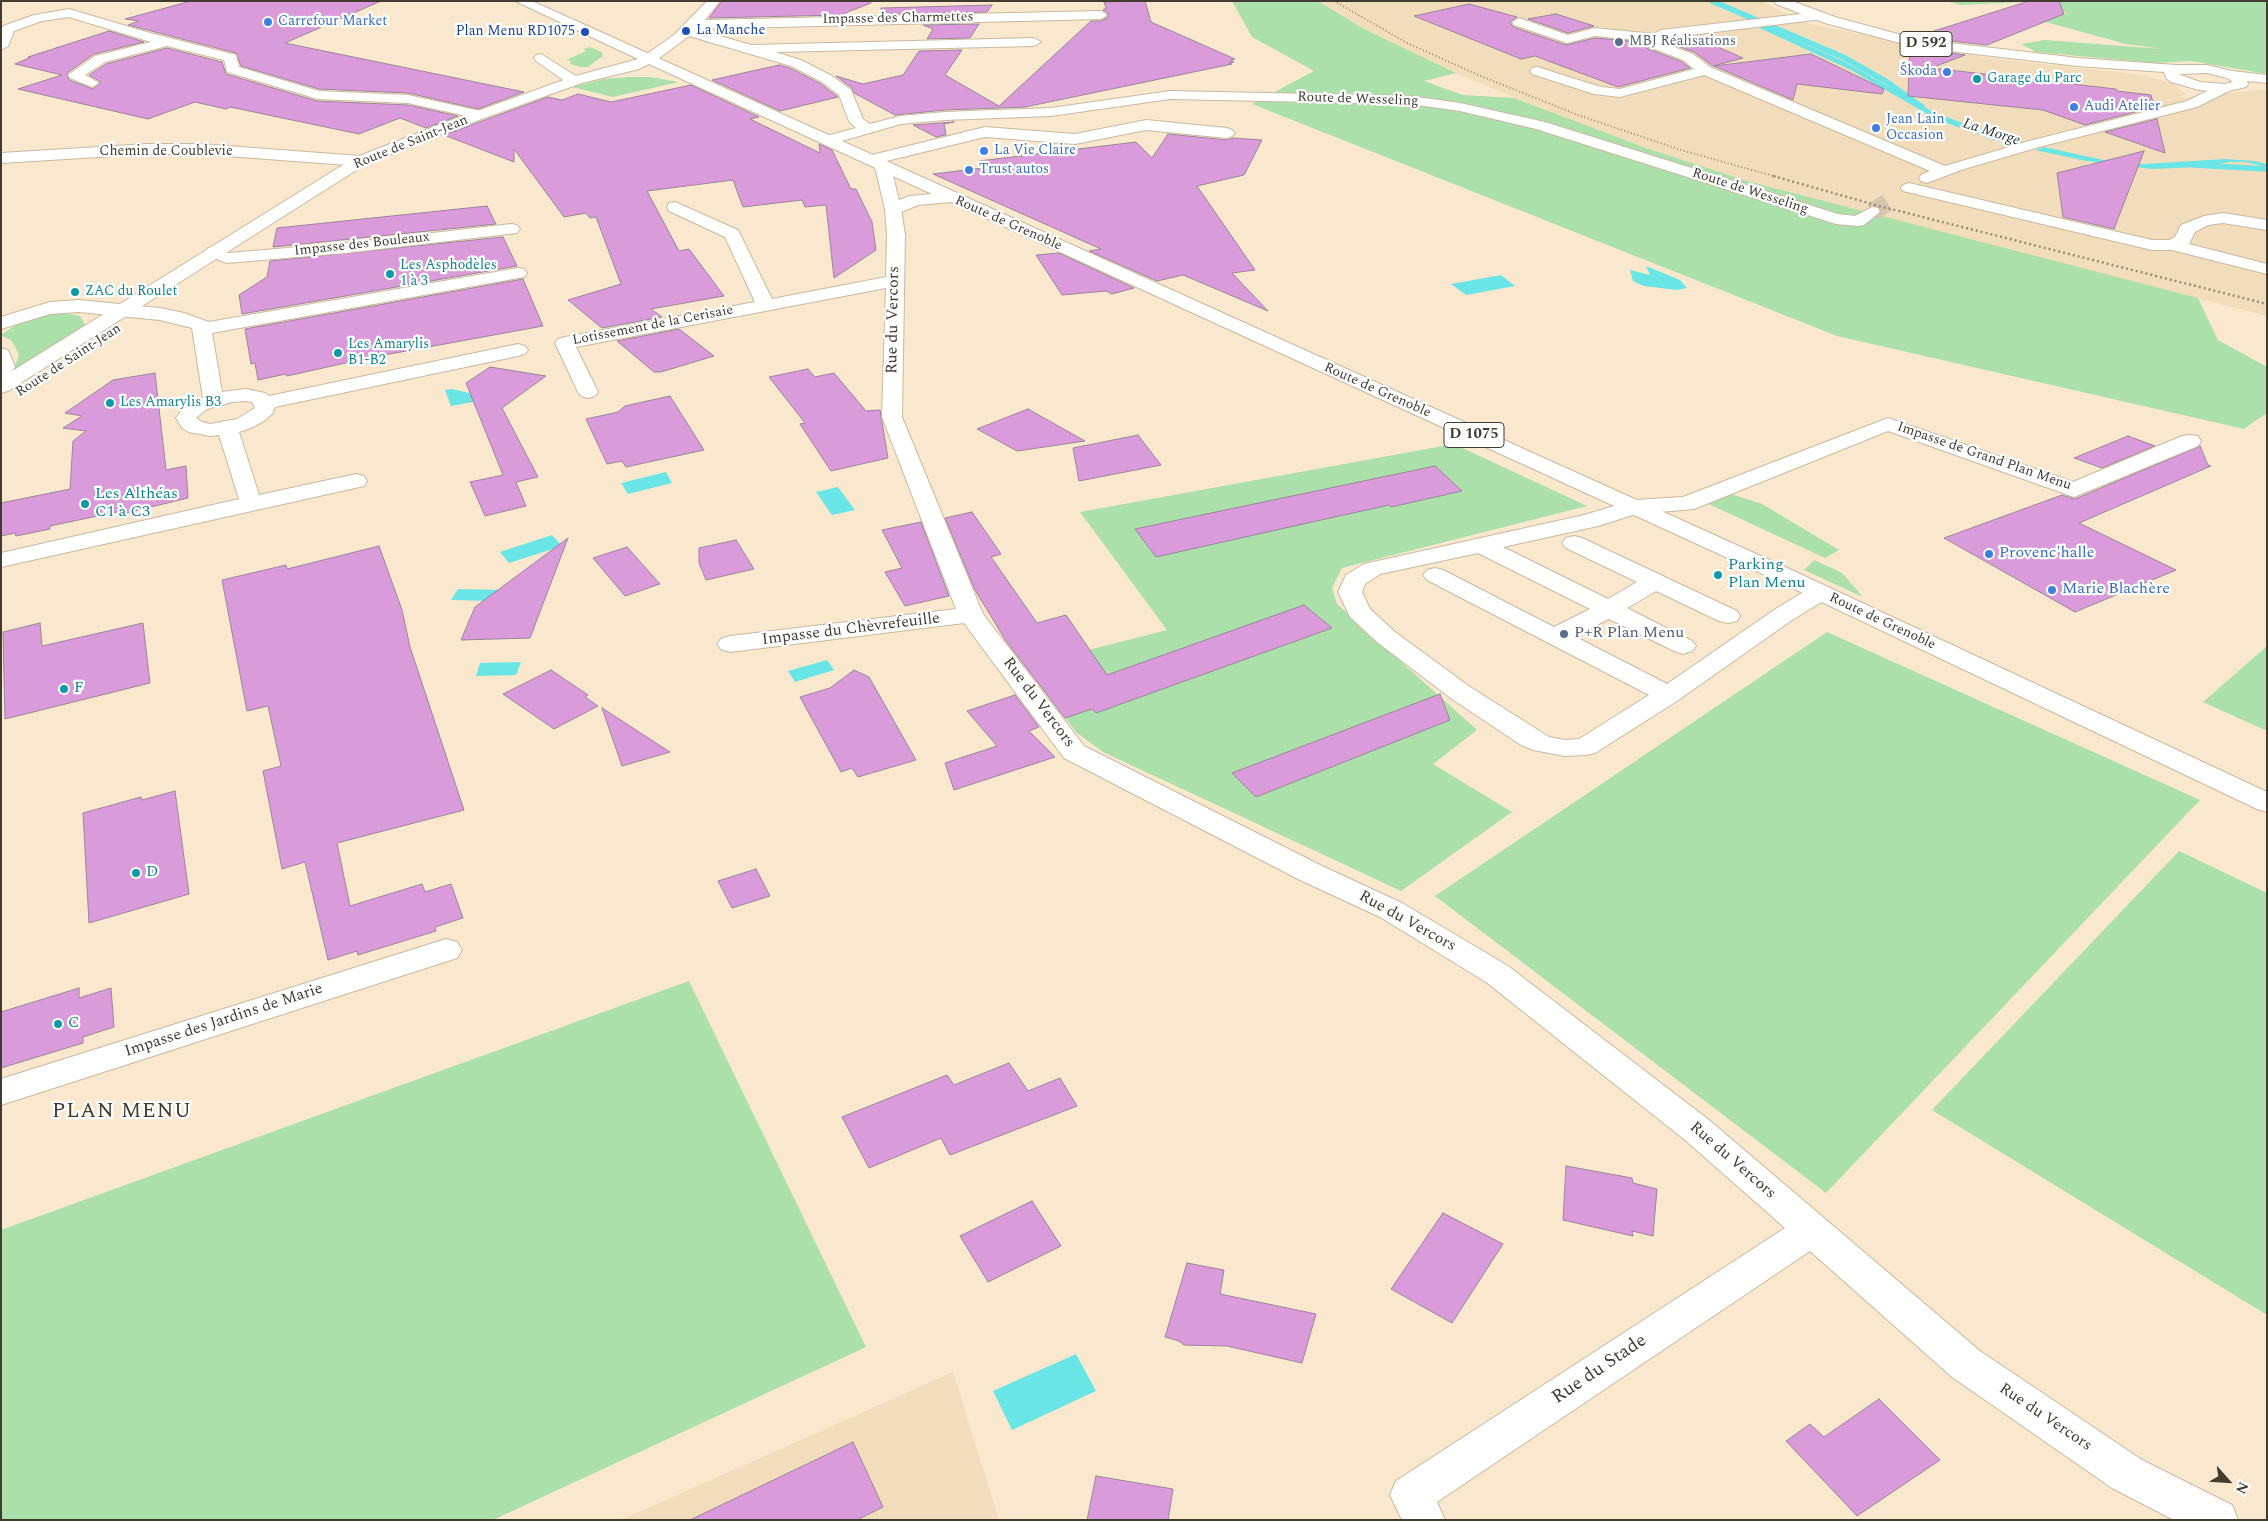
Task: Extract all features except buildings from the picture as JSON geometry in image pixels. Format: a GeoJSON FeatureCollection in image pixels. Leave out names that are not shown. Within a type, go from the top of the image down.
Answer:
{"type":"FeatureCollection","features":[{"type":"Feature","properties":{"kind":"street","name":"D 1075"},"geometry":{"type":"LineString","coordinates":[[521,1],[643,57]]}},
{"type":"Feature","properties":{"kind":"street"},"geometry":{"type":"LineString","coordinates":[[643,57],[694,24],[714,1]]}},
{"type":"Feature","properties":{"kind":"street","name":"D 592"},"geometry":{"type":"LineString","coordinates":[[1780,1],[1818,16],[1915,43],[2078,62],[2180,77]]}},
{"type":"Feature","properties":{"kind":"street"},"geometry":{"type":"LineString","coordinates":[[694,24],[792,17],[834,7]]}},
{"type":"Feature","properties":{"kind":"street"},"geometry":{"type":"LineString","coordinates":[[1,46],[8,29],[39,18],[69,13],[231,58],[232,69],[318,95],[408,99],[480,115]]}},
{"type":"Feature","properties":{"kind":"street","name":"Impasse des Charmettes"},"geometry":{"type":"LineString","coordinates":[[694,24],[1101,15]]}},
{"type":"Feature","properties":{"kind":"street"},"geometry":{"type":"LineString","coordinates":[[1818,16],[1661,34],[1652,43],[1688,57],[1705,70],[1944,171]]}},
{"type":"Feature","properties":{"kind":"street"},"geometry":{"type":"LineString","coordinates":[[1520,22],[1567,39],[1595,32],[1657,38]]}},
{"type":"Feature","properties":{"kind":"street"},"geometry":{"type":"LineString","coordinates":[[694,24],[752,49],[796,63],[827,79],[846,94],[856,121],[867,128]]}},
{"type":"Feature","properties":{"kind":"street"},"geometry":{"type":"LineString","coordinates":[[92,83],[75,75],[100,59],[168,42]]}},
{"type":"Feature","properties":{"kind":"street"},"geometry":{"type":"LineString","coordinates":[[752,49],[1034,42]]}},
{"type":"Feature","properties":{"kind":"street","name":"Route de Grenoble"},"geometry":{"type":"LineString","coordinates":[[643,57],[1634,507],[2267,803]]}},
{"type":"Feature","properties":{"kind":"street","name":"Route de Saint-Jean"},"geometry":{"type":"LineString","coordinates":[[575,80],[634,66],[643,57]]}},
{"type":"Feature","properties":{"kind":"street","name":"Route de Saint-Jean"},"geometry":{"type":"LineString","coordinates":[[1,405],[144,314],[256,227],[360,161],[575,80],[617,60],[643,57]]}},
{"type":"Feature","properties":{"kind":"street"},"geometry":{"type":"LineString","coordinates":[[541,58],[575,80]]}},
{"type":"Feature","properties":{"kind":"street"},"geometry":{"type":"LineString","coordinates":[[2180,77],[2207,69],[2231,83],[2267,85]]}},
{"type":"Feature","properties":{"kind":"street"},"geometry":{"type":"LineString","coordinates":[[1537,71],[1599,91],[1620,93],[1705,70]]}},
{"type":"Feature","properties":{"kind":"street","name":"Route de Saint-Jean"},"geometry":{"type":"LineString","coordinates":[[596,76],[678,72]]}},
{"type":"Feature","properties":{"kind":"street"},"geometry":{"type":"LineString","coordinates":[[2180,77],[2203,98]]}},
{"type":"Feature","properties":{"kind":"street"},"geometry":{"type":"LineString","coordinates":[[1894,198],[1924,179],[1944,171],[2028,146],[2192,104],[2231,83],[2267,80]]}},
{"type":"Feature","properties":{"kind":"street","name":"Route de Wesseling"},"geometry":{"type":"LineString","coordinates":[[828,140],[900,120],[946,116],[1051,112],[1170,95],[1410,100],[1460,108],[1540,125],[1836,219],[1858,220],[1872,212]]}},
{"type":"Feature","properties":{"kind":"street"},"geometry":{"type":"LineString","coordinates":[[876,163],[985,132],[1075,139],[1146,125],[1227,133]]}},
{"type":"Feature","properties":{"kind":"street","name":"Chemin de Coublevie"},"geometry":{"type":"LineString","coordinates":[[1,158],[147,149],[201,149],[360,161]]}},
{"type":"Feature","properties":{"kind":"street","name":"Rue du Vercors"},"geometry":{"type":"LineString","coordinates":[[876,163],[892,206],[896,235],[892,417],[972,615],[1074,752],[1311,873],[1390,910],[1497,974],[1697,1130],[1966,1364],[2127,1474],[2217,1520]]}},
{"type":"Feature","properties":{"kind":"street"},"geometry":{"type":"LineString","coordinates":[[892,206],[923,185]]}},
{"type":"Feature","properties":{"kind":"street"},"geometry":{"type":"LineString","coordinates":[[1909,188],[2152,245],[2172,245],[2267,269]]}},
{"type":"Feature","properties":{"kind":"street"},"geometry":{"type":"LineString","coordinates":[[892,206],[915,200],[951,198]]}},
{"type":"Feature","properties":{"kind":"street"},"geometry":{"type":"LineString","coordinates":[[675,207],[732,234],[765,304]]}},
{"type":"Feature","properties":{"kind":"street"},"geometry":{"type":"LineString","coordinates":[[2172,245],[2184,240],[2187,229],[2204,220],[2223,218],[2267,225]]}},
{"type":"Feature","properties":{"kind":"street","name":"Impasse des Bouleaux"},"geometry":{"type":"LineString","coordinates":[[221,255],[345,248],[511,229]]}},
{"type":"Feature","properties":{"kind":"street","name":"Route de Saint-Jean"},"geometry":{"type":"LineString","coordinates":[[1,387],[123,310],[221,255]]}},
{"type":"Feature","properties":{"kind":"street"},"geometry":{"type":"LineString","coordinates":[[202,330],[518,273]]}},
{"type":"Feature","properties":{"kind":"street","name":"Lotissement de la Cerisaie"},"geometry":{"type":"LineString","coordinates":[[588,392],[565,343],[765,304],[896,281]]}},
{"type":"Feature","properties":{"kind":"street"},"geometry":{"type":"LineString","coordinates":[[8,303],[26,314]]}},
{"type":"Feature","properties":{"kind":"street"},"geometry":{"type":"LineString","coordinates":[[1,323],[50,308],[80,306],[177,317],[201,325],[213,399]]}},
{"type":"Feature","properties":{"kind":"street"},"geometry":{"type":"LineString","coordinates":[[265,403],[265,410],[257,417],[227,428],[210,430],[196,428],[188,424],[186,418],[191,411],[213,399],[246,395],[258,398],[265,403],[518,350]]}},
{"type":"Feature","properties":{"kind":"street"},"geometry":{"type":"LineString","coordinates":[[1,354],[5,366],[1,372]]}},
{"type":"Feature","properties":{"kind":"street","name":"Impasse de Grand Plan Menu"},"geometry":{"type":"LineString","coordinates":[[1634,507],[1686,504],[1888,424],[2074,490],[2190,441]]}},
{"type":"Feature","properties":{"kind":"street"},"geometry":{"type":"LineString","coordinates":[[227,428],[250,503]]}},
{"type":"Feature","properties":{"kind":"street"},"geometry":{"type":"LineString","coordinates":[[1,560],[250,503],[356,481]]}},
{"type":"Feature","properties":{"kind":"street"},"geometry":{"type":"LineString","coordinates":[[1634,507],[1590,521],[1372,569],[1354,580],[1350,592],[1359,612],[1386,637],[1461,693],[1531,738],[1543,744],[1565,748],[1585,747],[1668,695],[1782,615],[1819,593]]}},
{"type":"Feature","properties":{"kind":"street"},"geometry":{"type":"LineString","coordinates":[[1574,543],[1728,616]]}},
{"type":"Feature","properties":{"kind":"street"},"geometry":{"type":"LineString","coordinates":[[1479,544],[1683,646]]}},
{"type":"Feature","properties":{"kind":"street"},"geometry":{"type":"LineString","coordinates":[[1435,575],[1668,695]]}},
{"type":"Feature","properties":{"kind":"street"},"geometry":{"type":"LineString","coordinates":[[1555,636],[1609,609],[1655,581]]}},
{"type":"Feature","properties":{"kind":"street","name":"Impasse du Chèvrefeuille"},"geometry":{"type":"LineString","coordinates":[[730,644],[972,615]]}},
{"type":"Feature","properties":{"kind":"street","name":"Impasse des Jardins de Marie"},"geometry":{"type":"LineString","coordinates":[[1,1092],[446,950]]}},
{"type":"Feature","properties":{"kind":"street","name":"Rue du Stade"},"geometry":{"type":"LineString","coordinates":[[1424,1520],[1411,1495],[1812,1230]]}},
{"type":"Feature","properties":{"kind":"shaded area"},"geometry":{"type":"Polygon","coordinates":[[[1318,1],[1763,1],[1801,22],[1939,50],[2005,60],[2144,75],[2174,84],[2186,94],[2178,98],[2267,89],[2267,316],[1891,220],[1747,181],[1646,148],[1574,122],[1456,73],[1364,29],[1318,1]]]}},
{"type":"Feature","properties":{"kind":"shaded area"},"geometry":{"type":"Polygon","coordinates":[[[953,1372],[999,1520],[621,1520],[953,1372]]]}},
{"type":"Feature","properties":{"kind":"green space"},"geometry":{"type":"Polygon","coordinates":[[[1232,1],[1318,1],[1364,29],[1456,73],[1424,81],[1463,95],[1514,98],[1646,148],[1747,181],[2198,298],[2218,340],[2267,367],[2267,413],[2244,429],[1837,336],[1252,104],[1314,71],[1252,37],[1232,1]]]}},
{"type":"Feature","properties":{"kind":"green space"},"geometry":{"type":"Polygon","coordinates":[[[1946,1],[2267,1],[2267,74],[2191,61],[2154,63],[2036,52],[2021,44],[2045,40],[2162,49],[2126,44],[2042,21],[2068,13],[2022,2],[1961,5],[1946,1]]]}},
{"type":"Feature","properties":{"kind":"green space"},"geometry":{"type":"Polygon","coordinates":[[[590,47],[602,52],[603,56],[588,67],[570,64],[571,61],[566,60],[586,51],[583,49],[590,47]]]}},
{"type":"Feature","properties":{"kind":"green space"},"geometry":{"type":"Polygon","coordinates":[[[650,77],[679,82],[613,97],[572,87],[604,79],[650,77]]]}},
{"type":"Feature","properties":{"kind":"green space"},"geometry":{"type":"Polygon","coordinates":[[[62,313],[80,316],[86,326],[5,380],[15,366],[19,355],[12,341],[1,335],[17,324],[36,317],[62,313]]]}},
{"type":"Feature","properties":{"kind":"green space"},"geometry":{"type":"Polygon","coordinates":[[[1454,444],[1587,506],[1342,568],[1332,588],[1337,604],[1477,730],[1433,764],[1512,812],[1401,891],[1103,752],[1077,733],[1025,666],[1167,630],[1080,512],[1454,444]]]}},
{"type":"Feature","properties":{"kind":"green space"},"geometry":{"type":"Polygon","coordinates":[[[1722,491],[1762,504],[1839,550],[1825,558],[1700,500],[1722,491]]]}},
{"type":"Feature","properties":{"kind":"green space"},"geometry":{"type":"Polygon","coordinates":[[[1814,560],[1842,573],[1863,597],[1804,570],[1814,560]]]}},
{"type":"Feature","properties":{"kind":"green space"},"geometry":{"type":"Polygon","coordinates":[[[1827,632],[2200,800],[1826,1193],[1435,896],[1827,632]]]}},
{"type":"Feature","properties":{"kind":"green space"},"geometry":{"type":"Polygon","coordinates":[[[2267,646],[2267,731],[2203,702],[2267,646]]]}},
{"type":"Feature","properties":{"kind":"green space"},"geometry":{"type":"Polygon","coordinates":[[[2179,851],[2267,893],[2267,1315],[1932,1110],[2179,851]]]}},
{"type":"Feature","properties":{"kind":"green space"},"geometry":{"type":"Polygon","coordinates":[[[689,981],[866,1347],[493,1520],[1,1520],[1,1230],[689,981]]]}},
{"type":"Feature","properties":{"kind":"water"},"geometry":{"type":"Polygon","coordinates":[[[1759,23],[1845,62],[1933,112],[1992,134],[2027,143],[2018,145],[1994,140],[1936,119],[1851,70],[1751,24],[1759,23]]]}},
{"type":"Feature","properties":{"kind":"water"},"geometry":{"type":"Polygon","coordinates":[[[2044,147],[2108,161],[2144,164],[2225,159],[2254,161],[2267,164],[2267,167],[2246,162],[2230,162],[2198,167],[2152,169],[2087,161],[2035,150],[2044,147]]]}},
{"type":"Feature","properties":{"kind":"water"},"geometry":{"type":"Polygon","coordinates":[[[1646,266],[1680,280],[1687,288],[1677,290],[1644,286],[1633,281],[1630,270],[1650,275],[1646,266]]]}},
{"type":"Feature","properties":{"kind":"water"},"geometry":{"type":"Polygon","coordinates":[[[1501,275],[1515,286],[1466,295],[1451,284],[1501,275]]]}},
{"type":"Feature","properties":{"kind":"water"},"geometry":{"type":"Polygon","coordinates":[[[452,389],[482,396],[484,400],[451,406],[445,390],[452,389]]]}},
{"type":"Feature","properties":{"kind":"water"},"geometry":{"type":"Polygon","coordinates":[[[666,472],[672,483],[628,494],[621,483],[666,472]]]}},
{"type":"Feature","properties":{"kind":"water"},"geometry":{"type":"Polygon","coordinates":[[[838,487],[855,510],[832,515],[816,492],[838,487]]]}},
{"type":"Feature","properties":{"kind":"water"},"geometry":{"type":"Polygon","coordinates":[[[552,535],[562,546],[509,563],[500,552],[552,535]]]}},
{"type":"Feature","properties":{"kind":"water"},"geometry":{"type":"Polygon","coordinates":[[[458,589],[502,590],[496,601],[451,600],[458,589]]]}},
{"type":"Feature","properties":{"kind":"water"},"geometry":{"type":"Polygon","coordinates":[[[827,660],[834,670],[795,682],[788,671],[827,660]]]}},
{"type":"Feature","properties":{"kind":"water"},"geometry":{"type":"Polygon","coordinates":[[[521,662],[516,675],[476,676],[480,663],[521,662]]]}},
{"type":"Feature","properties":{"kind":"water"},"geometry":{"type":"Polygon","coordinates":[[[1076,1354],[1096,1391],[1012,1430],[993,1391],[1076,1354]]]}},
{"type":"Feature","properties":{"kind":"waterway","name":"La Morge"},"geometry":{"type":"LineString","coordinates":[[1712,1],[1843,57],[1887,82],[1922,107]]}},
{"type":"Feature","properties":{"kind":"waterway","name":"La Morge"},"geometry":{"type":"LineString","coordinates":[[2194,165],[2267,169]]}},
{"type":"Feature","properties":{"kind":"tunnel"},"geometry":{"type":"LineString","coordinates":[[1872,212],[1894,198]]}},
{"type":"Feature","properties":{"kind":"railway"},"geometry":{"type":"LineString","coordinates":[[1334,1],[1407,43],[1483,77],[1578,115],[1681,150],[1777,177]]}},
{"type":"Feature","properties":{"kind":"railway"},"geometry":{"type":"LineString","coordinates":[[1773,176],[1879,206],[2267,304]]}},
{"type":"Feature","properties":{"kind":"place","name":"Carrefour Market"},"geometry":{"type":"Point","coordinates":[268,22]}},
{"type":"Feature","properties":{"kind":"place","name":"La Manche"},"geometry":{"type":"Point","coordinates":[686,31]}},
{"type":"Feature","properties":{"kind":"place","name":"Plan Menu RD1075"},"geometry":{"type":"Point","coordinates":[585,32]}},
{"type":"Feature","properties":{"kind":"place","name":"MBJ Réalisations"},"geometry":{"type":"Point","coordinates":[1619,42]}},
{"type":"Feature","properties":{"kind":"place","name":"Škoda"},"geometry":{"type":"Point","coordinates":[1947,72]}},
{"type":"Feature","properties":{"kind":"place","name":"Garage du Parc"},"geometry":{"type":"Point","coordinates":[1977,79]}},
{"type":"Feature","properties":{"kind":"place","name":"Audi Atelier"},"geometry":{"type":"Point","coordinates":[2074,107]}},
{"type":"Feature","properties":{"kind":"place","name":"Jean Lain Occasion"},"geometry":{"type":"Point","coordinates":[1876,128]}},
{"type":"Feature","properties":{"kind":"place","name":"La Vie Claire"},"geometry":{"type":"Point","coordinates":[984,151]}},
{"type":"Feature","properties":{"kind":"place","name":"Trust autos"},"geometry":{"type":"Point","coordinates":[969,170]}},
{"type":"Feature","properties":{"kind":"place","name":"Les Asphodèles 1 à 3"},"geometry":{"type":"Point","coordinates":[390,274]}},
{"type":"Feature","properties":{"kind":"place","name":"ZAC du Roulet"},"geometry":{"type":"Point","coordinates":[75,292]}},
{"type":"Feature","properties":{"kind":"place","name":"Les Amarylis B1-B2"},"geometry":{"type":"Point","coordinates":[338,353]}},
{"type":"Feature","properties":{"kind":"place","name":"Les Amarylis B3"},"geometry":{"type":"Point","coordinates":[110,403]}},
{"type":"Feature","properties":{"kind":"place","name":"Les Althéas C1 à C3"},"geometry":{"type":"Point","coordinates":[85,504]}},
{"type":"Feature","properties":{"kind":"place","name":"Provenc'halle"},"geometry":{"type":"Point","coordinates":[1989,554]}},
{"type":"Feature","properties":{"kind":"place","name":"Parking Plan Menu"},"geometry":{"type":"Point","coordinates":[1718,575]}},
{"type":"Feature","properties":{"kind":"place","name":"Marie Blachère"},"geometry":{"type":"Point","coordinates":[2052,590]}},
{"type":"Feature","properties":{"kind":"place","name":"P+R Plan Menu"},"geometry":{"type":"Point","coordinates":[1564,634]}},
{"type":"Feature","properties":{"kind":"place","name":"F"},"geometry":{"type":"Point","coordinates":[64,689]}},
{"type":"Feature","properties":{"kind":"place","name":"D"},"geometry":{"type":"Point","coordinates":[136,873]}},
{"type":"Feature","properties":{"kind":"place","name":"C"},"geometry":{"type":"Point","coordinates":[58,1024]}},
{"type":"Feature","properties":{"kind":"district","name":"PLAN MENU"},"geometry":{"type":"Point","coordinates":[122,1113]}}]}
